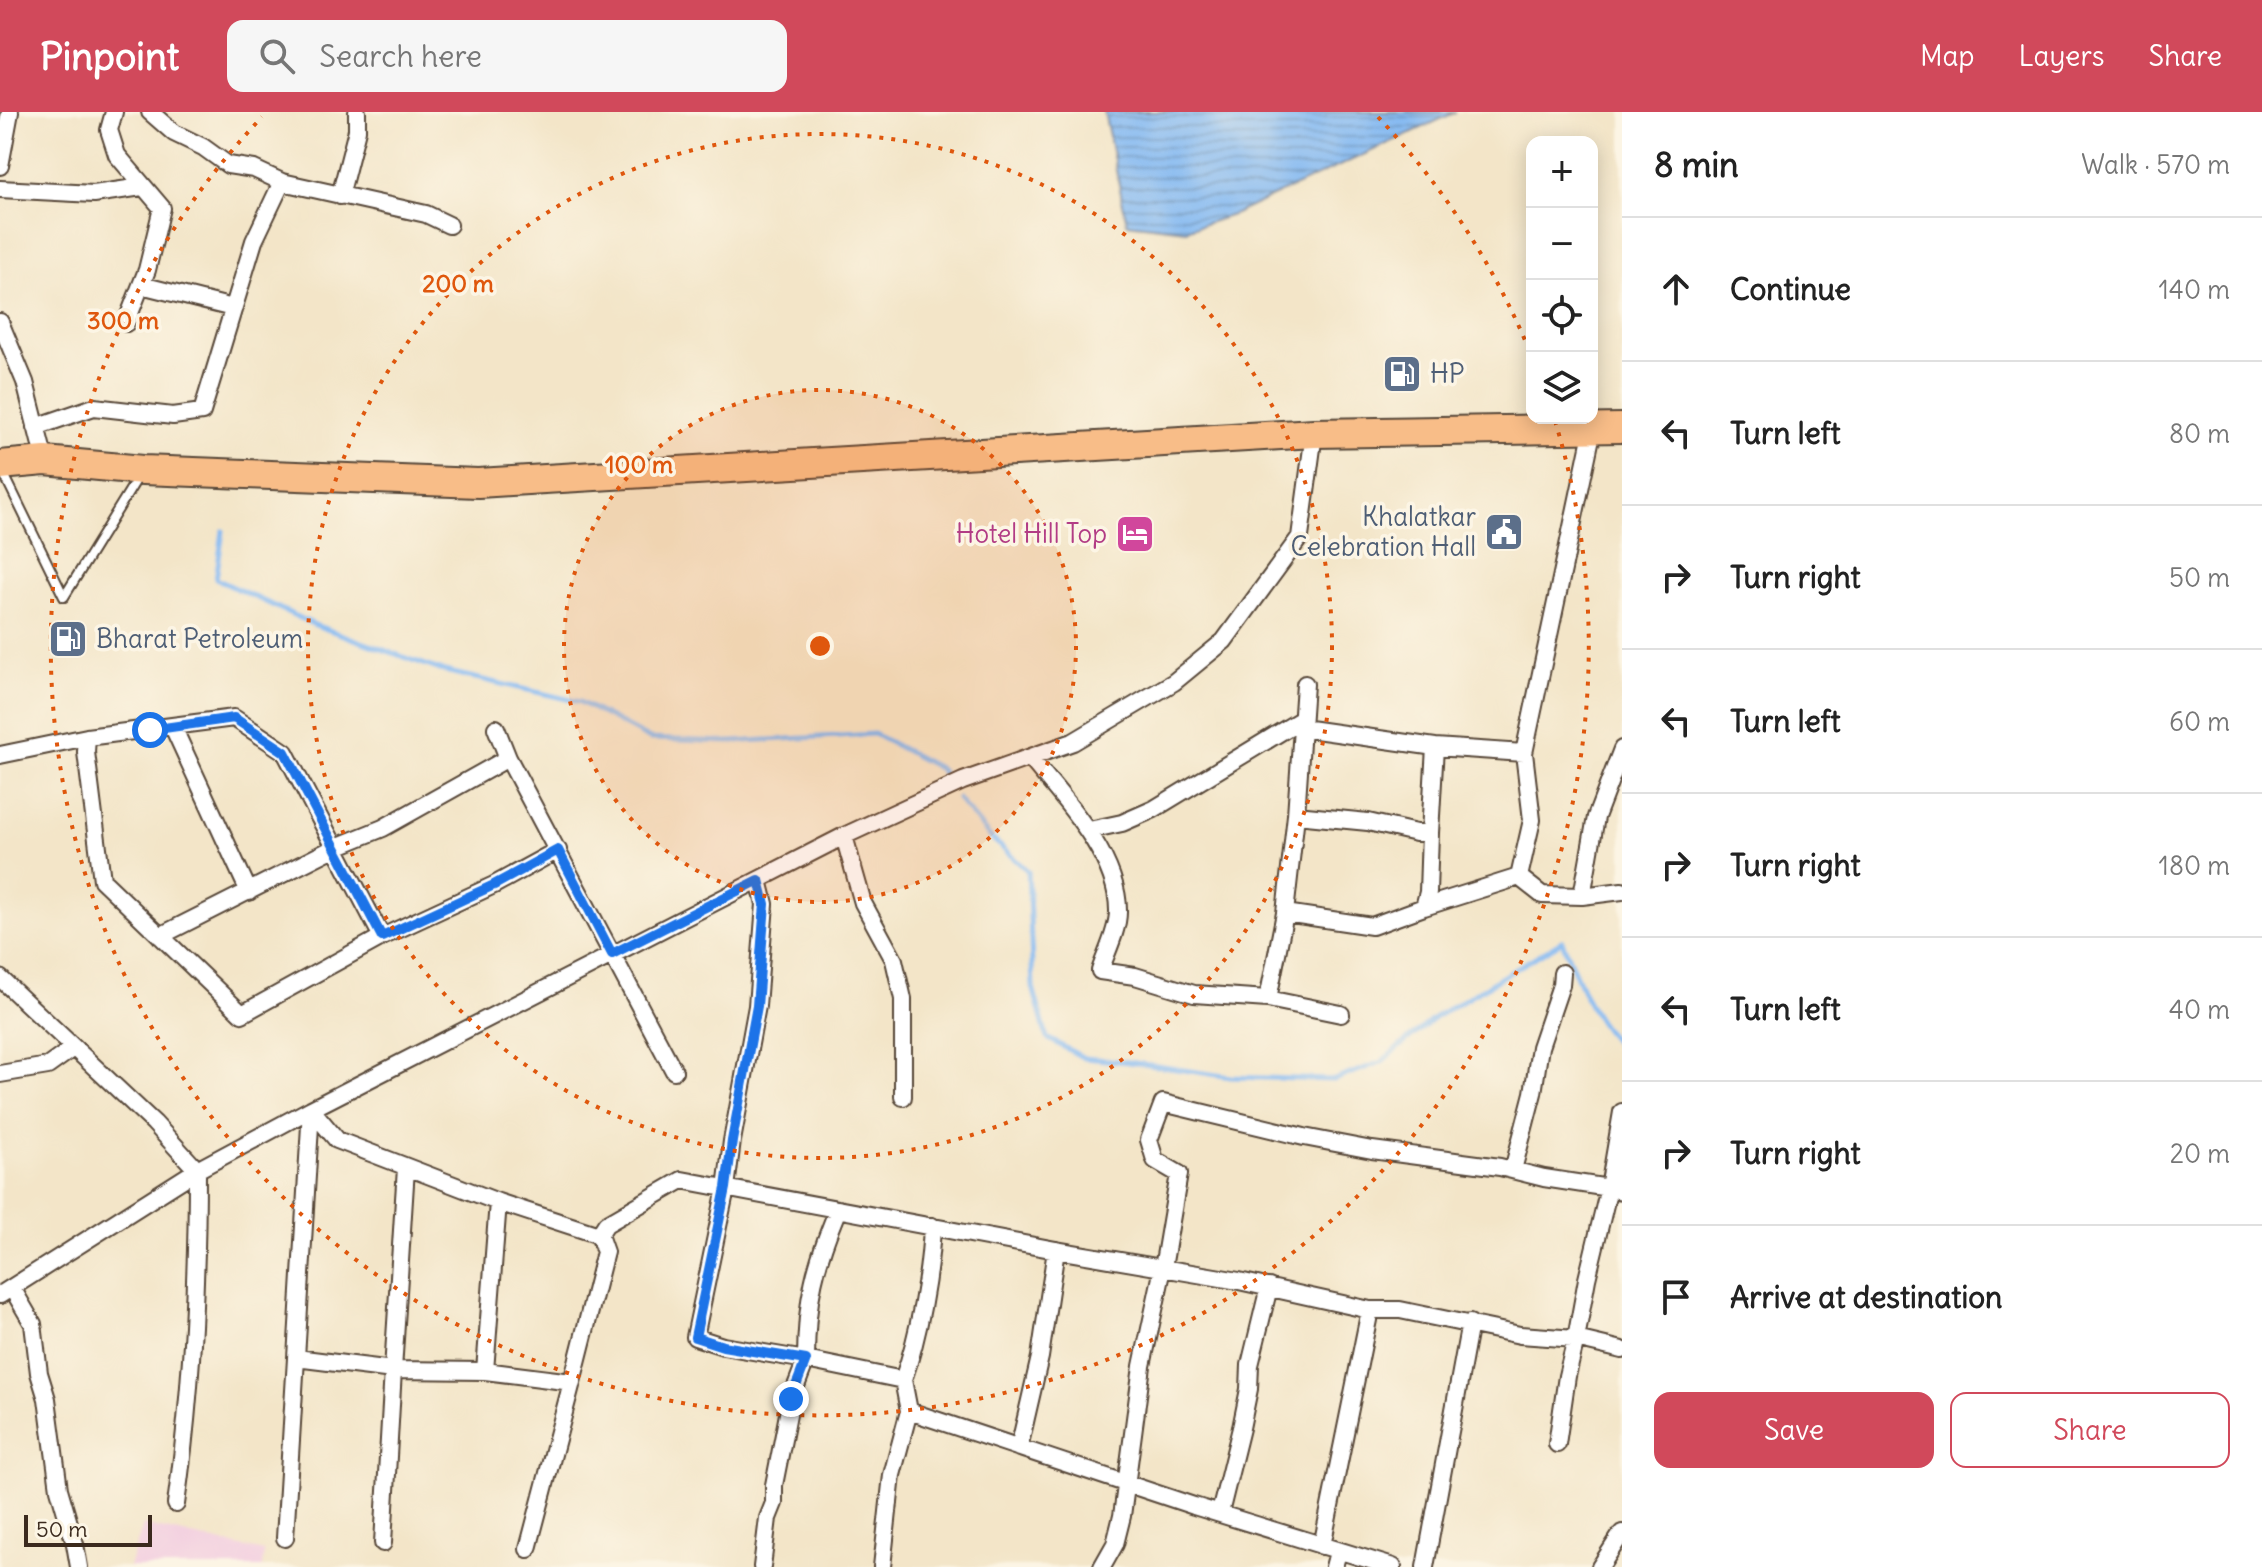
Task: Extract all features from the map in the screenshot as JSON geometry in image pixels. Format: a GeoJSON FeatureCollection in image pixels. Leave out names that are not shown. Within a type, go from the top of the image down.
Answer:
{"type":"FeatureCollection","features":[{"type":"Feature","properties":{"kind":"highway"},"geometry":{"type":"LineString","coordinates":[[0,465],[45,461],[143,470],[478,483],[1314,433],[1622,428]]}},
{"type":"Feature","properties":{"kind":"street"},"geometry":{"type":"LineString","coordinates":[[0,166],[10,112]]}},
{"type":"Feature","properties":{"kind":"street"},"geometry":{"type":"LineString","coordinates":[[114,112],[109,130],[117,155],[162,208],[141,285],[126,323]]}},
{"type":"Feature","properties":{"kind":"street"},"geometry":{"type":"LineString","coordinates":[[150,112],[174,133],[203,147],[228,165],[254,169],[282,182],[426,214],[449,225]]}},
{"type":"Feature","properties":{"kind":"street"},"geometry":{"type":"LineString","coordinates":[[340,196],[357,130],[357,112]]}},
{"type":"Feature","properties":{"kind":"street"},"geometry":{"type":"LineString","coordinates":[[36,427],[94,407],[173,416],[202,412],[254,241],[282,182]]}},
{"type":"Feature","properties":{"kind":"street"},"geometry":{"type":"LineString","coordinates":[[0,189],[94,194],[142,187]]}},
{"type":"Feature","properties":{"kind":"street"},"geometry":{"type":"LineString","coordinates":[[141,285],[233,308]]}},
{"type":"Feature","properties":{"kind":"street"},"geometry":{"type":"LineString","coordinates":[[0,322],[25,382],[45,461]]}},
{"type":"Feature","properties":{"kind":"street"},"geometry":{"type":"LineString","coordinates":[[1519,877],[1532,820],[1524,753],[1593,428]]}},
{"type":"Feature","properties":{"kind":"street"},"geometry":{"type":"LineString","coordinates":[[79,1567],[59,1489],[33,1324],[6,1291],[197,1170],[311,1109],[844,836],[963,781],[1073,742],[1174,682],[1224,641],[1300,537],[1314,433]]}},
{"type":"Feature","properties":{"kind":"street"},"geometry":{"type":"LineString","coordinates":[[1268,999],[1285,913],[1296,815],[1305,684]]}},
{"type":"Feature","properties":{"kind":"street"},"geometry":{"type":"LineString","coordinates":[[0,755],[87,737],[234,718],[285,752],[382,937]]}},
{"type":"Feature","properties":{"kind":"street"},"geometry":{"type":"LineString","coordinates":[[1089,830],[1122,823],[1154,809],[1302,724],[1435,747],[1524,753]]}},
{"type":"Feature","properties":{"kind":"street"},"geometry":{"type":"LineString","coordinates":[[173,727],[249,892]]}},
{"type":"Feature","properties":{"kind":"street"},"geometry":{"type":"LineString","coordinates":[[496,728],[508,758],[674,1071]]}},
{"type":"Feature","properties":{"kind":"street"},"geometry":{"type":"LineString","coordinates":[[87,737],[86,752],[102,880],[242,1014],[382,937],[494,885],[558,850]]}},
{"type":"Feature","properties":{"kind":"street"},"geometry":{"type":"LineString","coordinates":[[1424,907],[1428,892],[1435,747]]}},
{"type":"Feature","properties":{"kind":"street"},"geometry":{"type":"LineString","coordinates":[[1582,896],[1596,817],[1622,749]]}},
{"type":"Feature","properties":{"kind":"street"},"geometry":{"type":"LineString","coordinates":[[160,936],[336,847],[383,828],[508,758]]}},
{"type":"Feature","properties":{"kind":"street"},"geometry":{"type":"LineString","coordinates":[[1030,758],[1089,830],[1116,888],[1118,915],[1100,971],[1135,976],[1194,994],[1268,999],[1341,1014]]}},
{"type":"Feature","properties":{"kind":"street"},"geometry":{"type":"LineString","coordinates":[[1296,815],[1368,822],[1416,833],[1430,833]]}},
{"type":"Feature","properties":{"kind":"street"},"geometry":{"type":"LineString","coordinates":[[844,836],[863,903],[894,960],[903,999],[903,1097]]}},
{"type":"Feature","properties":{"kind":"street"},"geometry":{"type":"LineString","coordinates":[[1519,877],[1542,895],[1582,896],[1622,891]]}},
{"type":"Feature","properties":{"kind":"street"},"geometry":{"type":"LineString","coordinates":[[1285,913],[1372,926],[1519,877]]}},
{"type":"Feature","properties":{"kind":"street"},"geometry":{"type":"LineString","coordinates":[[759,880],[765,904],[757,1006],[726,1188],[695,1337],[737,1349],[903,1380]]}},
{"type":"Feature","properties":{"kind":"street"},"geometry":{"type":"LineString","coordinates":[[1513,1170],[1533,1093],[1540,1047],[1561,985],[1562,973]]}},
{"type":"Feature","properties":{"kind":"street"},"geometry":{"type":"LineString","coordinates":[[0,978],[154,1123],[197,1170],[194,1338],[176,1504]]}},
{"type":"Feature","properties":{"kind":"street"},"geometry":{"type":"LineString","coordinates":[[0,1074],[48,1066],[73,1048]]}},
{"type":"Feature","properties":{"kind":"street"},"geometry":{"type":"LineString","coordinates":[[1102,1567],[1115,1544],[1128,1482],[1133,1420],[1179,1174],[1155,1160],[1149,1140],[1163,1103],[1304,1137],[1513,1170],[1615,1190]]}},
{"type":"Feature","properties":{"kind":"street"},"geometry":{"type":"LineString","coordinates":[[311,1109],[337,1140],[498,1202],[599,1235]]}},
{"type":"Feature","properties":{"kind":"street"},"geometry":{"type":"LineString","coordinates":[[285,1538],[311,1109]]}},
{"type":"Feature","properties":{"kind":"street"},"geometry":{"type":"LineString","coordinates":[[1557,1444],[1587,1279],[1615,1190],[1622,1112]]}},
{"type":"Feature","properties":{"kind":"street"},"geometry":{"type":"LineString","coordinates":[[383,1543],[406,1168]]}},
{"type":"Feature","properties":{"kind":"street"},"geometry":{"type":"LineString","coordinates":[[599,1235],[606,1224],[682,1180],[1269,1287],[1370,1310],[1400,1310],[1520,1335],[1576,1339],[1622,1350]]}},
{"type":"Feature","properties":{"kind":"street"},"geometry":{"type":"LineString","coordinates":[[485,1371],[498,1202]]}},
{"type":"Feature","properties":{"kind":"street"},"geometry":{"type":"LineString","coordinates":[[762,1567],[768,1518],[774,1503],[774,1485],[791,1399],[806,1360],[806,1319],[818,1258],[838,1209]]}},
{"type":"Feature","properties":{"kind":"street"},"geometry":{"type":"LineString","coordinates":[[882,1567],[892,1475],[909,1411],[903,1380],[931,1257],[932,1226]]}},
{"type":"Feature","properties":{"kind":"street"},"geometry":{"type":"LineString","coordinates":[[528,1549],[605,1252],[599,1235]]}},
{"type":"Feature","properties":{"kind":"street"},"geometry":{"type":"LineString","coordinates":[[1019,1448],[1040,1357],[1056,1250]]}},
{"type":"Feature","properties":{"kind":"street"},"geometry":{"type":"LineString","coordinates":[[1220,1513],[1241,1428],[1249,1389],[1250,1365],[1269,1287]]}},
{"type":"Feature","properties":{"kind":"street"},"geometry":{"type":"LineString","coordinates":[[1331,1555],[1370,1310]]}},
{"type":"Feature","properties":{"kind":"street"},"geometry":{"type":"LineString","coordinates":[[1425,1567],[1470,1323]]}},
{"type":"Feature","properties":{"kind":"street"},"geometry":{"type":"LineString","coordinates":[[296,1358],[393,1370],[485,1371],[572,1382]]}},
{"type":"Feature","properties":{"kind":"street"},"geometry":{"type":"LineString","coordinates":[[909,1411],[1220,1513],[1331,1555],[1393,1567]]}},
{"type":"Feature","properties":{"kind":"street"},"geometry":{"type":"LineString","coordinates":[[1600,1567],[1622,1533]]}},
{"type":"Feature","properties":{"kind":"lane"},"geometry":{"type":"LineString","coordinates":[[0,465],[64,597],[143,470]]}},
{"type":"Feature","properties":{"kind":"shaded area"},"geometry":{"type":"Polygon","coordinates":[[[143,1525],[264,1552],[262,1567],[129,1567],[143,1525]]]}},
{"type":"Feature","properties":{"kind":"water"},"geometry":{"type":"Polygon","coordinates":[[[1104,112],[1456,112],[1235,214],[1186,230],[1127,223],[1104,112]]]}},
{"type":"Feature","properties":{"kind":"waterway"},"geometry":{"type":"LineString","coordinates":[[223,531],[216,579],[315,625],[440,670],[580,702],[650,739],[729,742],[874,734],[940,769],[944,775]]}},
{"type":"Feature","properties":{"kind":"waterway"},"geometry":{"type":"LineString","coordinates":[[958,799],[989,836],[1028,871],[1033,987],[1047,1038],[1084,1058],[1231,1077],[1334,1080],[1381,1062],[1437,1016],[1562,941],[1594,1012],[1622,1049]]}},
{"type":"Feature","properties":{"kind":"place","name":"HP"},"geometry":{"type":"Point","coordinates":[1402,374]}},
{"type":"Feature","properties":{"kind":"place","name":"Khalatkar Celebration Hall"},"geometry":{"type":"Point","coordinates":[1504,532]}},
{"type":"Feature","properties":{"kind":"place","name":"Hotel Hill Top"},"geometry":{"type":"Point","coordinates":[1135,534]}},
{"type":"Feature","properties":{"kind":"place","name":"Bharat Petroleum"},"geometry":{"type":"Point","coordinates":[68,639]}},
{"type":"Feature","properties":{"kind":"route"},"geometry":{"type":"LineString","coordinates":[[150,730],[234,718],[285,752],[382,937],[494,885],[558,850],[612,954],[759,880],[765,904],[757,1006],[726,1188],[695,1337],[723,1346],[806,1360],[791,1399]]}}]}
